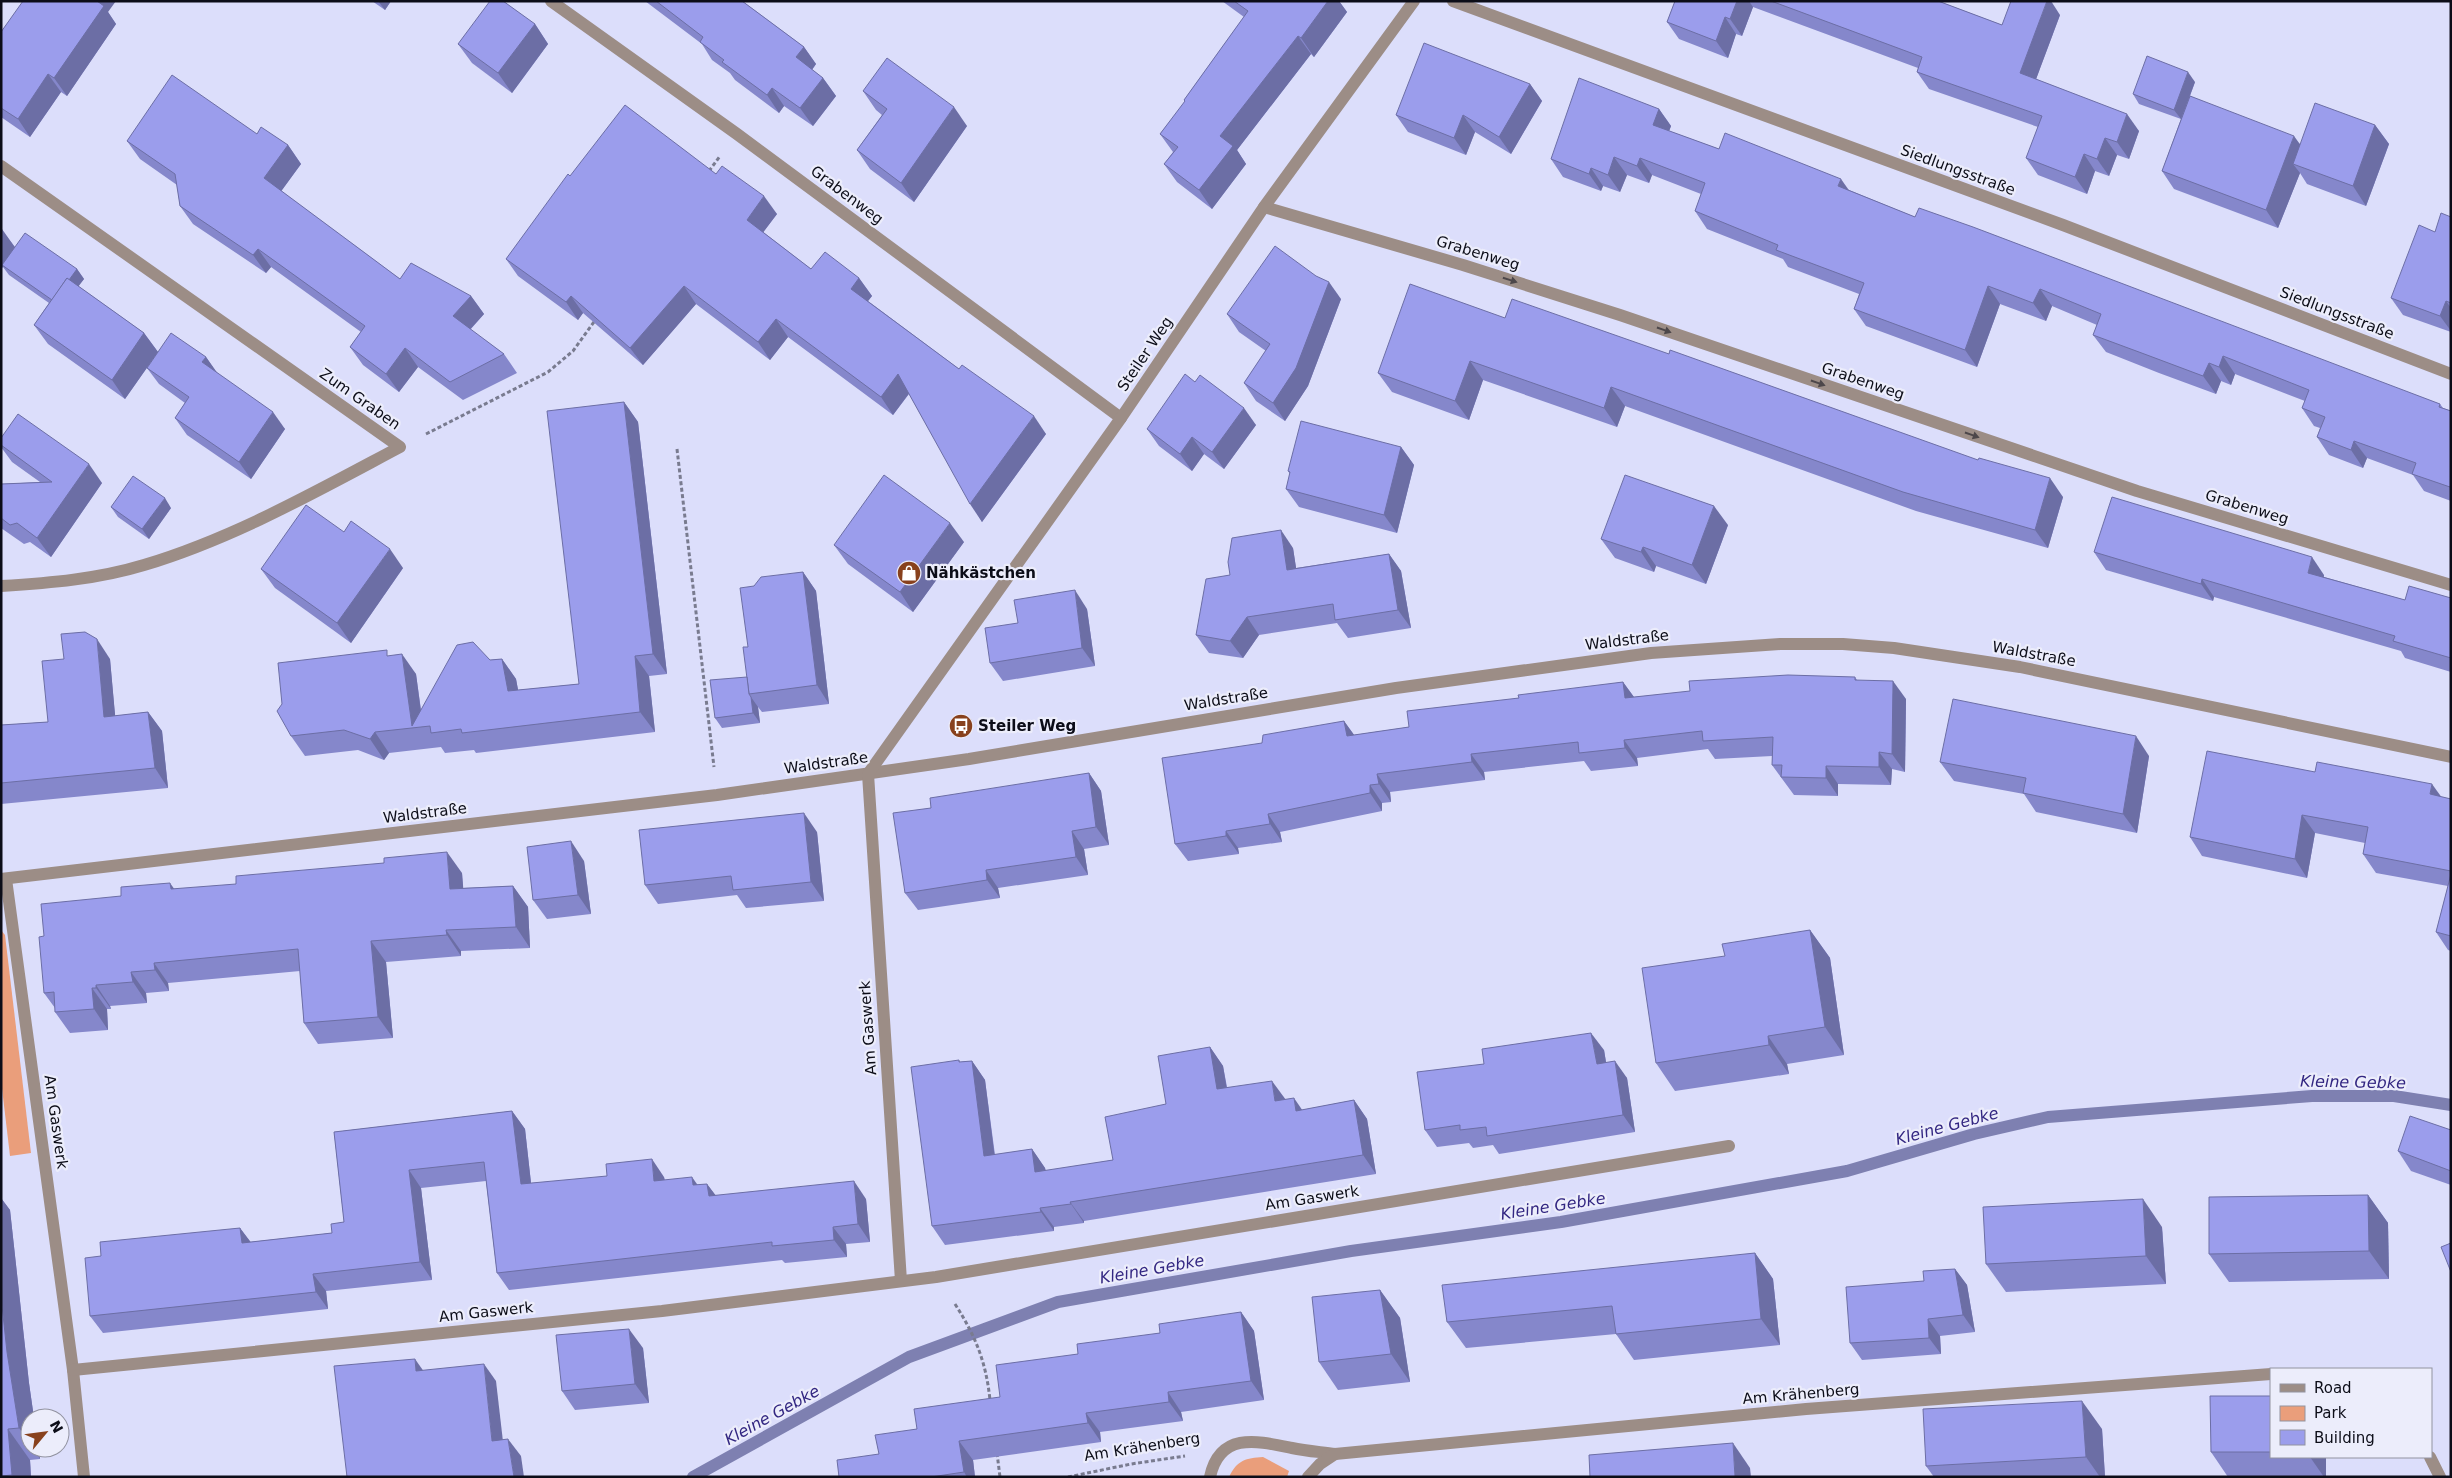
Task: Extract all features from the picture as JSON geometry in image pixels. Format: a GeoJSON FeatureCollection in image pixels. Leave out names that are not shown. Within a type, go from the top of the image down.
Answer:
{"type":"FeatureCollection","features":[{"type":"Feature","properties":{"kind":"street","name":"Grabenweg"},"geometry":{"type":"LineString","coordinates":[[551,1],[737,134],[1121,418]]}},
{"type":"Feature","properties":{"kind":"street","name":"Steiler Weg"},"geometry":{"type":"LineString","coordinates":[[868,774],[1121,418],[1264,207],[1414,1]]}},
{"type":"Feature","properties":{"kind":"street","name":"Siedlungsstraße"},"geometry":{"type":"LineString","coordinates":[[1453,1],[2063,225],[2451,374]]}},
{"type":"Feature","properties":{"kind":"street","name":"Zum Graben"},"geometry":{"type":"LineString","coordinates":[[1,166],[400,447],[212,542],[144,565],[115,572],[68,581],[1,586]]}},
{"type":"Feature","properties":{"kind":"street","name":"Grabenweg"},"geometry":{"type":"LineString","coordinates":[[1264,207],[1463,265],[1629,318],[2137,491],[2451,585]]}},
{"type":"Feature","properties":{"kind":"street","name":"Waldstraße"},"geometry":{"type":"LineString","coordinates":[[4,879],[717,795],[868,774],[1396,688],[1651,653],[1780,644],[1843,644],[1894,648],[2020,667],[2451,757]]}},
{"type":"Feature","properties":{"kind":"street","name":"Am Gaswerk"},"geometry":{"type":"LineString","coordinates":[[868,774],[901,1281]]}},
{"type":"Feature","properties":{"kind":"street","name":"Am Gaswerk"},"geometry":{"type":"LineString","coordinates":[[4,879],[73,1370],[84,1477]]}},
{"type":"Feature","properties":{"kind":"street","name":"Am Gaswerk"},"geometry":{"type":"LineString","coordinates":[[73,1370],[662,1311],[936,1277],[1729,1146]]}},
{"type":"Feature","properties":{"kind":"street","name":"Am Krähenberg"},"geometry":{"type":"LineString","coordinates":[[1210,1477],[1212,1467],[1222,1451],[1238,1443],[1262,1441],[1295,1449],[1335,1454],[1806,1409],[2270,1374]]}},
{"type":"Feature","properties":{"kind":"street"},"geometry":{"type":"LineString","coordinates":[[1308,1477],[1320,1464],[1335,1454]]}},
{"type":"Feature","properties":{"kind":"street"},"geometry":{"type":"LineString","coordinates":[[2430,1458],[2440,1477]]}},
{"type":"Feature","properties":{"kind":"path"},"geometry":{"type":"LineString","coordinates":[[708,173],[737,134]]}},
{"type":"Feature","properties":{"kind":"path"},"geometry":{"type":"LineString","coordinates":[[400,447],[526,385],[548,372],[572,350],[601,313]]}},
{"type":"Feature","properties":{"kind":"path"},"geometry":{"type":"LineString","coordinates":[[678,449],[717,795]]}},
{"type":"Feature","properties":{"kind":"path"},"geometry":{"type":"LineString","coordinates":[[969,1326],[978,1343],[987,1374],[991,1402]]}},
{"type":"Feature","properties":{"kind":"path"},"geometry":{"type":"LineString","coordinates":[[997,1449],[1000,1477]]}},
{"type":"Feature","properties":{"kind":"path","name":"Am Krähenberg"},"geometry":{"type":"LineString","coordinates":[[1068,1477],[1131,1464],[1222,1451]]}},
{"type":"Feature","properties":{"kind":"green space"},"geometry":{"type":"Polygon","coordinates":[[[1,930],[5,935],[31,1153],[10,1156],[1,1080],[1,930]]]}},
{"type":"Feature","properties":{"kind":"green space"},"geometry":{"type":"Polygon","coordinates":[[[1263,1457],[1289,1471],[1287,1477],[1229,1477],[1239,1463],[1252,1458],[1263,1457]]]}},
{"type":"Feature","properties":{"kind":"building"},"geometry":{"type":"Polygon","coordinates":[[[23,1],[97,1],[104,6],[54,78],[48,74],[18,119],[1,108],[1,32],[23,1]]]}},
{"type":"Feature","properties":{"kind":"building"},"geometry":{"type":"Polygon","coordinates":[[[490,1],[503,1],[535,24],[498,73],[458,44],[490,1]]]}},
{"type":"Feature","properties":{"kind":"building"},"geometry":{"type":"Polygon","coordinates":[[[656,1],[742,1],[804,47],[796,57],[823,78],[800,108],[772,88],[767,95],[722,62],[724,60],[700,42],[703,37],[656,1]]]}},
{"type":"Feature","properties":{"kind":"building"},"geometry":{"type":"Polygon","coordinates":[[[1234,1],[1328,1],[1301,38],[1298,36],[1220,136],[1233,146],[1199,190],[1164,164],[1178,147],[1160,134],[1248,11],[1234,1]]]}},
{"type":"Feature","properties":{"kind":"building"},"geometry":{"type":"Polygon","coordinates":[[[1675,1],[1737,1],[1730,19],[1725,17],[1716,41],[1667,22],[1675,1]]]}},
{"type":"Feature","properties":{"kind":"building"},"geometry":{"type":"Polygon","coordinates":[[[1771,1],[1938,1],[2002,25],[2011,1],[2047,1],[2020,73],[2127,114],[2117,142],[2105,138],[2097,159],[2084,154],[2075,177],[2026,158],[2042,116],[1917,72],[1922,57],[1771,1]]]}},
{"type":"Feature","properties":{"kind":"building"},"geometry":{"type":"Polygon","coordinates":[[[1424,43],[1530,84],[1499,137],[1463,115],[1454,138],[1396,115],[1424,43]]]}},
{"type":"Feature","properties":{"kind":"building"},"geometry":{"type":"Polygon","coordinates":[[[2147,56],[2188,72],[2174,110],[2133,94],[2147,56]]]}},
{"type":"Feature","properties":{"kind":"building"},"geometry":{"type":"Polygon","coordinates":[[[887,58],[954,107],[901,183],[857,150],[887,109],[863,91],[887,58]]]}},
{"type":"Feature","properties":{"kind":"building"},"geometry":{"type":"Polygon","coordinates":[[[172,75],[257,134],[261,127],[288,145],[264,178],[400,279],[411,263],[471,296],[453,316],[504,354],[450,382],[405,348],[386,374],[350,347],[365,326],[258,249],[253,255],[180,206],[175,174],[127,141],[172,75]]]}},
{"type":"Feature","properties":{"kind":"building"},"geometry":{"type":"Polygon","coordinates":[[[1579,78],[1659,109],[1653,125],[1719,149],[1725,133],[1841,179],[1838,186],[1915,217],[1919,208],[1973,227],[2440,404],[2439,407],[2451,411],[2451,485],[2450,487],[2412,474],[2416,463],[2354,441],[2351,450],[2317,437],[2325,417],[2302,408],[2309,390],[2223,356],[2219,367],[2209,363],[2203,376],[2093,335],[2101,314],[2040,289],[2033,303],[1988,286],[1965,350],[1854,309],[1864,283],[1776,250],[1778,245],[1695,211],[1705,183],[1640,158],[1637,166],[1614,157],[1608,175],[1591,168],[1589,174],[1551,159],[1579,78]]]}},
{"type":"Feature","properties":{"kind":"building"},"geometry":{"type":"Polygon","coordinates":[[[2190,96],[2294,136],[2266,210],[2162,171],[2190,96]]]}},
{"type":"Feature","properties":{"kind":"building"},"geometry":{"type":"Polygon","coordinates":[[[2315,103],[2375,125],[2353,186],[2293,164],[2315,103]]]}},
{"type":"Feature","properties":{"kind":"building"},"geometry":{"type":"Polygon","coordinates":[[[625,105],[716,174],[722,166],[764,196],[747,220],[811,269],[825,252],[859,278],[851,289],[959,369],[962,365],[1034,416],[970,504],[898,374],[881,397],[776,319],[758,342],[684,286],[630,348],[571,296],[566,302],[506,259],[568,174],[570,176],[625,105]]]}},
{"type":"Feature","properties":{"kind":"building"},"geometry":{"type":"Polygon","coordinates":[[[2441,213],[2451,217],[2451,303],[2446,301],[2440,316],[2391,298],[2419,225],[2435,232],[2441,213]]]}},
{"type":"Feature","properties":{"kind":"building"},"geometry":{"type":"Polygon","coordinates":[[[25,233],[77,269],[69,280],[67,278],[52,300],[2,265],[25,233]]]}},
{"type":"Feature","properties":{"kind":"building"},"geometry":{"type":"Polygon","coordinates":[[[1275,246],[1316,276],[1329,282],[1296,368],[1273,403],[1244,383],[1270,344],[1227,314],[1275,246]]]}},
{"type":"Feature","properties":{"kind":"building"},"geometry":{"type":"Polygon","coordinates":[[[67,278],[144,333],[112,380],[34,325],[67,278]]]}},
{"type":"Feature","properties":{"kind":"building"},"geometry":{"type":"Polygon","coordinates":[[[1410,284],[1505,318],[1512,299],[1669,354],[1670,350],[1978,460],[1979,458],[2050,478],[2035,530],[1903,492],[1611,387],[1604,408],[1470,361],[1455,401],[1378,373],[1410,284]]]}},
{"type":"Feature","properties":{"kind":"building"},"geometry":{"type":"Polygon","coordinates":[[[171,333],[206,357],[202,362],[273,412],[239,462],[175,418],[189,397],[147,368],[171,333]]]}},
{"type":"Feature","properties":{"kind":"building"},"geometry":{"type":"Polygon","coordinates":[[[1185,374],[1195,382],[1200,375],[1244,408],[1212,452],[1192,437],[1180,454],[1147,429],[1185,374]]]}},
{"type":"Feature","properties":{"kind":"building"},"geometry":{"type":"Polygon","coordinates":[[[624,402],[653,654],[635,656],[640,712],[462,733],[461,729],[431,733],[430,726],[375,732],[370,739],[344,730],[291,736],[277,711],[282,704],[278,663],[387,650],[387,656],[402,654],[412,726],[457,645],[473,642],[490,660],[502,659],[508,691],[579,684],[547,411],[624,402]]]}},
{"type":"Feature","properties":{"kind":"building"},"geometry":{"type":"Polygon","coordinates":[[[18,414],[89,464],[37,538],[17,523],[10,525],[1,518],[1,484],[52,482],[1,445],[1,438],[18,414]]]}},
{"type":"Feature","properties":{"kind":"building"},"geometry":{"type":"Polygon","coordinates":[[[1301,421],[1401,447],[1384,515],[1286,489],[1290,472],[1288,471],[1301,421]]]}},
{"type":"Feature","properties":{"kind":"building"},"geometry":{"type":"Polygon","coordinates":[[[884,475],[950,523],[900,592],[834,545],[884,475]]]}},
{"type":"Feature","properties":{"kind":"building"},"geometry":{"type":"Polygon","coordinates":[[[1625,475],[1714,506],[1692,565],[1643,547],[1641,552],[1601,539],[1625,475]]]}},
{"type":"Feature","properties":{"kind":"building"},"geometry":{"type":"Polygon","coordinates":[[[133,476],[165,498],[142,529],[111,507],[133,476]]]}},
{"type":"Feature","properties":{"kind":"building"},"geometry":{"type":"Polygon","coordinates":[[[2112,497],[2312,557],[2308,573],[2405,600],[2409,586],[2451,598],[2451,658],[2393,641],[2395,636],[2202,579],[2201,584],[2094,552],[2112,497]]]}},
{"type":"Feature","properties":{"kind":"building"},"geometry":{"type":"Polygon","coordinates":[[[306,505],[344,532],[351,521],[390,549],[337,623],[261,569],[306,505]]]}},
{"type":"Feature","properties":{"kind":"building"},"geometry":{"type":"Polygon","coordinates":[[[1281,530],[1287,570],[1389,554],[1398,610],[1335,620],[1333,604],[1247,617],[1230,641],[1196,635],[1206,579],[1230,575],[1228,562],[1232,538],[1281,530]]]}},
{"type":"Feature","properties":{"kind":"building"},"geometry":{"type":"Polygon","coordinates":[[[803,572],[817,685],[749,694],[743,647],[748,647],[740,588],[754,586],[761,577],[803,572]]]}},
{"type":"Feature","properties":{"kind":"building"},"geometry":{"type":"Polygon","coordinates":[[[1075,590],[1082,648],[990,663],[985,628],[1018,623],[1014,600],[1075,590]]]}},
{"type":"Feature","properties":{"kind":"building"},"geometry":{"type":"Polygon","coordinates":[[[85,632],[97,639],[104,717],[148,712],[155,768],[1,783],[1,725],[48,722],[42,661],[64,659],[61,634],[85,632]]]}},
{"type":"Feature","properties":{"kind":"building"},"geometry":{"type":"Polygon","coordinates":[[[1788,675],[1855,677],[1855,680],[1893,681],[1892,754],[1879,752],[1879,767],[1826,766],[1826,778],[1781,777],[1782,765],[1772,765],[1773,737],[1703,741],[1702,731],[1624,740],[1625,748],[1579,753],[1578,742],[1471,754],[1472,762],[1377,774],[1379,784],[1370,785],[1370,793],[1268,814],[1270,824],[1226,831],[1226,836],[1175,844],[1162,758],[1262,743],[1263,735],[1344,721],[1347,736],[1409,727],[1407,711],[1519,698],[1518,695],[1623,682],[1625,698],[1690,691],[1689,681],[1788,675]]]}},
{"type":"Feature","properties":{"kind":"building"},"geometry":{"type":"Polygon","coordinates":[[[747,677],[753,713],[715,718],[710,680],[747,677]]]}},
{"type":"Feature","properties":{"kind":"building"},"geometry":{"type":"Polygon","coordinates":[[[1953,699],[2136,736],[2123,814],[2023,793],[2026,778],[1940,762],[1953,699]]]}},
{"type":"Feature","properties":{"kind":"building"},"geometry":{"type":"Polygon","coordinates":[[[2207,751],[2315,772],[2317,762],[2432,784],[2430,794],[2451,799],[2451,871],[2363,854],[2368,827],[2302,815],[2295,859],[2190,837],[2207,751]]]}},
{"type":"Feature","properties":{"kind":"building"},"geometry":{"type":"Polygon","coordinates":[[[1089,773],[1096,827],[1072,831],[1076,857],[986,870],[987,880],[905,893],[893,813],[931,808],[930,798],[1089,773]]]}},
{"type":"Feature","properties":{"kind":"building"},"geometry":{"type":"Polygon","coordinates":[[[804,813],[811,882],[733,890],[731,876],[645,885],[639,830],[804,813]]]}},
{"type":"Feature","properties":{"kind":"building"},"geometry":{"type":"Polygon","coordinates":[[[571,841],[578,895],[533,900],[527,847],[571,841]]]}},
{"type":"Feature","properties":{"kind":"building"},"geometry":{"type":"Polygon","coordinates":[[[447,852],[450,889],[513,886],[516,927],[446,930],[447,935],[371,941],[378,1017],[304,1023],[298,949],[154,963],[155,970],[131,972],[133,982],[96,985],[96,988],[92,988],[94,1009],[55,1012],[54,992],[44,993],[39,937],[44,936],[41,904],[121,896],[121,887],[170,883],[171,889],[236,884],[236,876],[384,863],[384,858],[447,852]]]}},
{"type":"Feature","properties":{"kind":"building"},"geometry":{"type":"Polygon","coordinates":[[[2451,874],[2451,936],[2436,932],[2451,874]]]}},
{"type":"Feature","properties":{"kind":"building"},"geometry":{"type":"Polygon","coordinates":[[[1810,930],[1825,1027],[1768,1036],[1769,1045],[1656,1063],[1642,968],[1725,956],[1722,944],[1810,930]]]}},
{"type":"Feature","properties":{"kind":"building"},"geometry":{"type":"Polygon","coordinates":[[[1591,1033],[1597,1064],[1615,1061],[1623,1115],[1487,1136],[1486,1127],[1460,1130],[1460,1125],[1425,1130],[1417,1072],[1484,1064],[1482,1049],[1591,1033]]]}},
{"type":"Feature","properties":{"kind":"building"},"geometry":{"type":"Polygon","coordinates":[[[1210,1047],[1217,1089],[1272,1081],[1275,1101],[1294,1098],[1296,1111],[1354,1100],[1363,1155],[1070,1202],[1071,1204],[1040,1208],[1041,1212],[932,1226],[911,1067],[959,1060],[959,1062],[972,1061],[984,1156],[1032,1149],[1035,1172],[1113,1160],[1105,1117],[1166,1104],[1158,1056],[1210,1047]]]}},
{"type":"Feature","properties":{"kind":"building"},"geometry":{"type":"Polygon","coordinates":[[[512,1111],[521,1184],[607,1176],[606,1164],[652,1159],[654,1181],[692,1177],[693,1185],[707,1184],[709,1196],[854,1181],[858,1224],[833,1227],[834,1240],[772,1246],[772,1242],[497,1273],[484,1162],[409,1170],[420,1262],[313,1274],[316,1292],[90,1316],[85,1258],[101,1256],[100,1242],[240,1228],[242,1243],[332,1233],[331,1224],[344,1222],[334,1132],[512,1111]]]}},
{"type":"Feature","properties":{"kind":"building"},"geometry":{"type":"Polygon","coordinates":[[[2410,1116],[2451,1130],[2451,1171],[2398,1151],[2410,1116]]]}},
{"type":"Feature","properties":{"kind":"building"},"geometry":{"type":"Polygon","coordinates":[[[2368,1195],[2369,1251],[2209,1254],[2209,1197],[2368,1195]]]}},
{"type":"Feature","properties":{"kind":"building"},"geometry":{"type":"Polygon","coordinates":[[[2143,1199],[2146,1256],[1986,1264],[1983,1207],[2143,1199]]]}},
{"type":"Feature","properties":{"kind":"building"},"geometry":{"type":"Polygon","coordinates":[[[2451,1243],[2451,1272],[2441,1247],[2451,1243]]]}},
{"type":"Feature","properties":{"kind":"building"},"geometry":{"type":"Polygon","coordinates":[[[1755,1253],[1761,1319],[1616,1334],[1612,1306],[1447,1322],[1442,1285],[1755,1253]]]}},
{"type":"Feature","properties":{"kind":"building"},"geometry":{"type":"Polygon","coordinates":[[[1955,1269],[1963,1315],[1928,1319],[1929,1338],[1850,1343],[1846,1287],[1924,1281],[1923,1271],[1955,1269]]]}},
{"type":"Feature","properties":{"kind":"building"},"geometry":{"type":"Polygon","coordinates":[[[1380,1290],[1391,1354],[1319,1362],[1312,1297],[1380,1290]]]}},
{"type":"Feature","properties":{"kind":"building"},"geometry":{"type":"Polygon","coordinates":[[[1,1296],[7,1352],[19,1428],[8,1429],[12,1475],[1,1476],[1,1296]]]}},
{"type":"Feature","properties":{"kind":"building"},"geometry":{"type":"Polygon","coordinates":[[[1241,1312],[1251,1381],[1168,1392],[1169,1402],[1086,1413],[1088,1423],[959,1441],[964,1472],[931,1477],[839,1477],[837,1460],[879,1454],[875,1435],[917,1429],[914,1409],[1000,1397],[996,1365],[1078,1354],[1077,1344],[1160,1333],[1159,1324],[1241,1312]]]}},
{"type":"Feature","properties":{"kind":"building"},"geometry":{"type":"Polygon","coordinates":[[[629,1329],[635,1384],[562,1391],[556,1335],[629,1329]]]}},
{"type":"Feature","properties":{"kind":"building"},"geometry":{"type":"Polygon","coordinates":[[[415,1359],[416,1371],[484,1364],[492,1441],[508,1439],[514,1477],[347,1477],[334,1366],[415,1359]]]}},
{"type":"Feature","properties":{"kind":"building"},"geometry":{"type":"Polygon","coordinates":[[[2210,1396],[2270,1396],[2270,1452],[2211,1452],[2210,1396]]]}},
{"type":"Feature","properties":{"kind":"building"},"geometry":{"type":"Polygon","coordinates":[[[2082,1401],[2086,1457],[1926,1466],[1923,1409],[2082,1401]]]}},
{"type":"Feature","properties":{"kind":"building"},"geometry":{"type":"Polygon","coordinates":[[[1733,1443],[1735,1477],[1590,1477],[1589,1455],[1733,1443]]]}},
{"type":"Feature","properties":{"kind":"waterway","name":"Kleine Gebke"},"geometry":{"type":"LineString","coordinates":[[693,1477],[909,1357],[1058,1302],[1351,1251],[1561,1222],[1847,1171],[1974,1134],[2048,1117],[2312,1096],[2394,1096],[2451,1105]]}},
{"type":"Feature","properties":{"kind":"place","name":"Nähkästchen"},"geometry":{"type":"Point","coordinates":[909,573]}},
{"type":"Feature","properties":{"kind":"place","name":"Steiler Weg"},"geometry":{"type":"Point","coordinates":[961,726]}}]}
